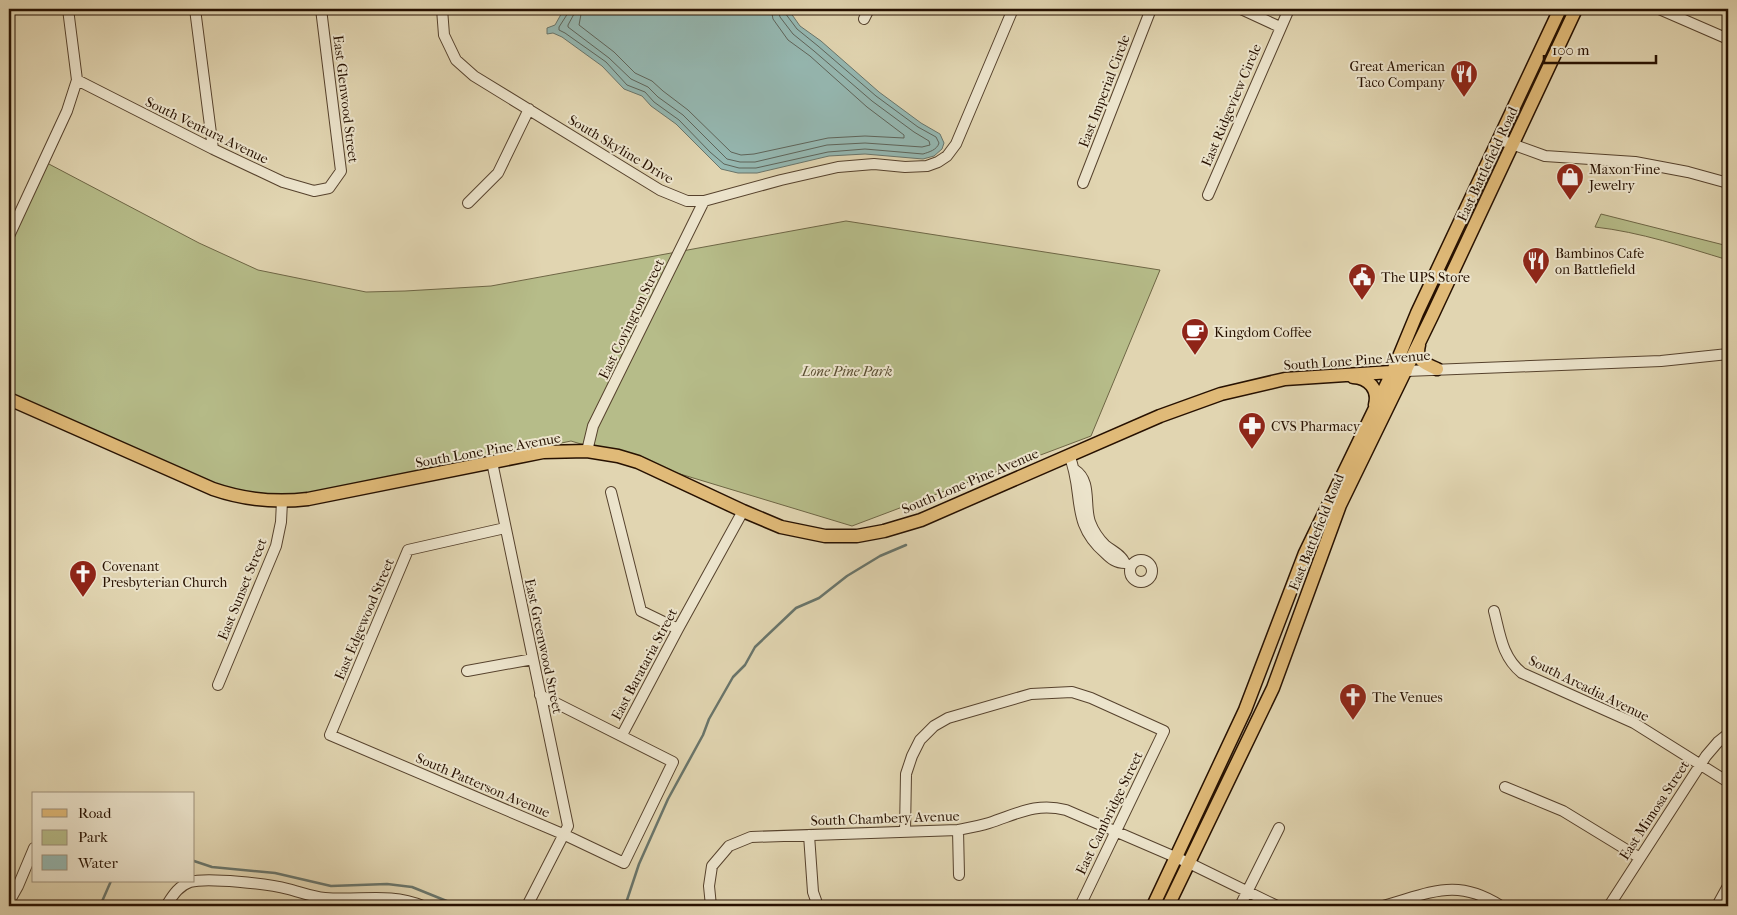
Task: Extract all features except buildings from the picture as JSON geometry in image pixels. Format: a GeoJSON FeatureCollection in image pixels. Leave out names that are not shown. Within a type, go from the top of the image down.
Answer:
{"type":"FeatureCollection","features":[{"type":"Feature","properties":{"kind":"main road","name":"East Battlefield Road"},"geometry":{"type":"LineString","coordinates":[[1153,906],[1245,710],[1305,553],[1393,371],[1417,314],[1560,9]]}},
{"type":"Feature","properties":{"kind":"main road","name":"East Battlefield Road"},"geometry":{"type":"LineString","coordinates":[[1168,906],[1273,688],[1340,505],[1406,371],[1576,9]]}},
{"type":"Feature","properties":{"kind":"main road"},"geometry":{"type":"LineString","coordinates":[[1420,341],[1418,356],[1421,361],[1438,369]]}},
{"type":"Feature","properties":{"kind":"main road","name":"South Lone Pine Avenue"},"geometry":{"type":"LineString","coordinates":[[9,400],[213,489],[247,498],[282,501],[321,497],[543,452],[587,450],[608,453],[638,462],[781,527],[814,534],[836,536],[871,534],[921,520],[1174,410],[1221,394],[1285,379],[1406,371]]}},
{"type":"Feature","properties":{"kind":"main road"},"geometry":{"type":"LineString","coordinates":[[1338,375],[1357,377],[1372,384],[1376,400],[1374,408]]}},
{"type":"Feature","properties":{"kind":"street"},"geometry":{"type":"LineString","coordinates":[[9,236],[68,111],[77,80],[68,9]]}},
{"type":"Feature","properties":{"kind":"street"},"geometry":{"type":"LineString","coordinates":[[195,9],[213,149]]}},
{"type":"Feature","properties":{"kind":"street","name":"East Glenwood Street"},"geometry":{"type":"LineString","coordinates":[[321,9],[341,171],[329,188]]}},
{"type":"Feature","properties":{"kind":"street","name":"South Skyline Drive"},"geometry":{"type":"LineString","coordinates":[[442,9],[444,35],[456,60],[474,76],[660,190],[688,201],[704,201],[838,167],[874,164],[913,167],[927,166],[943,159],[956,144],[1013,9]]}},
{"type":"Feature","properties":{"kind":"street"},"geometry":{"type":"LineString","coordinates":[[864,19],[869,9]]}},
{"type":"Feature","properties":{"kind":"street","name":"East Imperial Circle"},"geometry":{"type":"LineString","coordinates":[[1083,184],[1151,9]]}},
{"type":"Feature","properties":{"kind":"street"},"geometry":{"type":"LineString","coordinates":[[1241,9],[1280,27]]}},
{"type":"Feature","properties":{"kind":"street","name":"East Ridgeview Circle"},"geometry":{"type":"LineString","coordinates":[[1208,195],[1289,9]]}},
{"type":"Feature","properties":{"kind":"street"},"geometry":{"type":"LineString","coordinates":[[1659,9],[1728,39]]}},
{"type":"Feature","properties":{"kind":"street","name":"South Ventura Avenue"},"geometry":{"type":"LineString","coordinates":[[77,80],[283,182],[314,191],[329,188]]}},
{"type":"Feature","properties":{"kind":"street"},"geometry":{"type":"LineString","coordinates":[[468,202],[498,173],[529,109]]}},
{"type":"Feature","properties":{"kind":"street"},"geometry":{"type":"LineString","coordinates":[[1498,139],[1545,156],[1636,162],[1688,172],[1728,183]]}},
{"type":"Feature","properties":{"kind":"street","name":"East Covington Street"},"geometry":{"type":"LineString","coordinates":[[587,450],[593,426],[704,201]]}},
{"type":"Feature","properties":{"kind":"street","name":"South Lone Pine Avenue"},"geometry":{"type":"LineString","coordinates":[[1406,371],[1661,362],[1728,354]]}},
{"type":"Feature","properties":{"kind":"street"},"geometry":{"type":"LineString","coordinates":[[1069,455],[1075,470],[1074,477],[1080,482],[1081,521],[1089,530],[1094,544],[1118,563],[1128,565]]}},
{"type":"Feature","properties":{"kind":"street","name":"East Greenwood Street"},"geometry":{"type":"LineString","coordinates":[[492,462],[568,826],[565,835]]}},
{"type":"Feature","properties":{"kind":"street"},"geometry":{"type":"LineString","coordinates":[[611,492],[641,612],[678,629]]}},
{"type":"Feature","properties":{"kind":"street","name":"East Sunset Street"},"geometry":{"type":"LineString","coordinates":[[218,685],[276,546],[281,522],[282,501]]}},
{"type":"Feature","properties":{"kind":"street","name":"East Barataria Street"},"geometry":{"type":"LineString","coordinates":[[624,863],[673,762],[622,735],[743,511]]}},
{"type":"Feature","properties":{"kind":"street","name":"East Edgewood Street"},"geometry":{"type":"LineString","coordinates":[[330,735],[408,550],[505,528]]}},
{"type":"Feature","properties":{"kind":"street","name":"South Arcadia Avenue"},"geometry":{"type":"LineString","coordinates":[[1494,611],[1504,651],[1513,665],[1522,672],[1634,723],[1728,782]]}},
{"type":"Feature","properties":{"kind":"street"},"geometry":{"type":"LineString","coordinates":[[467,671],[533,659]]}},
{"type":"Feature","properties":{"kind":"street","name":"East Cambridge Street"},"geometry":{"type":"LineString","coordinates":[[906,831],[906,774],[920,740],[934,726],[948,718],[1032,694],[1072,692],[1091,698],[1164,731],[1080,906]]}},
{"type":"Feature","properties":{"kind":"street"},"geometry":{"type":"LineString","coordinates":[[540,695],[622,735]]}},
{"type":"Feature","properties":{"kind":"street","name":"East Mimosa Street"},"geometry":{"type":"LineString","coordinates":[[1609,906],[1700,764],[1713,747],[1728,734]]}},
{"type":"Feature","properties":{"kind":"street","name":"South Patterson Avenue"},"geometry":{"type":"LineString","coordinates":[[330,735],[565,835],[624,863]]}},
{"type":"Feature","properties":{"kind":"street"},"geometry":{"type":"LineString","coordinates":[[1505,787],[1563,811],[1640,858]]}},
{"type":"Feature","properties":{"kind":"street","name":"South Chambery Avenue"},"geometry":{"type":"LineString","coordinates":[[711,906],[712,866],[729,846],[751,837],[958,830],[987,824],[1037,807],[1052,806],[1066,810],[1189,863],[1277,906]]}},
{"type":"Feature","properties":{"kind":"street"},"geometry":{"type":"LineString","coordinates":[[1240,906],[1279,828]]}},
{"type":"Feature","properties":{"kind":"street"},"geometry":{"type":"LineString","coordinates":[[958,830],[959,875]]}},
{"type":"Feature","properties":{"kind":"street"},"geometry":{"type":"LineString","coordinates":[[527,906],[565,835]]}},
{"type":"Feature","properties":{"kind":"street"},"geometry":{"type":"LineString","coordinates":[[809,835],[813,892],[818,906]]}},
{"type":"Feature","properties":{"kind":"street"},"geometry":{"type":"LineString","coordinates":[[9,902],[32,853]]}},
{"type":"Feature","properties":{"kind":"street"},"geometry":{"type":"LineString","coordinates":[[195,881],[206,880],[262,884],[287,888],[324,898],[392,897],[423,906]]}},
{"type":"Feature","properties":{"kind":"street"},"geometry":{"type":"LineString","coordinates":[[166,906],[175,892],[189,882]]}},
{"type":"Feature","properties":{"kind":"street"},"geometry":{"type":"LineString","coordinates":[[1717,906],[1728,886]]}},
{"type":"Feature","properties":{"kind":"street"},"geometry":{"type":"LineString","coordinates":[[1383,906],[1452,889],[1477,893],[1501,906]]}},
{"type":"Feature","properties":{"kind":"green space","name":"Lone Pine Park"},"geometry":{"type":"Polygon","coordinates":[[[47,163],[199,243],[258,270],[366,292],[491,286],[846,221],[1160,270],[1091,436],[852,526],[571,441],[325,493],[287,496],[231,490],[9,393],[9,247],[47,163]]]}},
{"type":"Feature","properties":{"kind":"green space"},"geometry":{"type":"Polygon","coordinates":[[[1601,214],[1728,246],[1728,260],[1646,236],[1595,227],[1601,214]]]}},
{"type":"Feature","properties":{"kind":"water"},"geometry":{"type":"Polygon","coordinates":[[[564,9],[788,9],[800,26],[821,41],[879,92],[921,123],[940,134],[944,143],[942,149],[934,156],[923,159],[865,154],[829,156],[757,173],[738,173],[721,169],[676,124],[651,106],[642,96],[624,89],[602,66],[562,37],[553,33],[547,34],[547,28],[555,25],[564,9]]]}},
{"type":"Feature","properties":{"kind":"waterway"},"geometry":{"type":"LineString","coordinates":[[625,906],[639,864],[668,799],[733,677],[745,665],[755,647],[796,608],[819,598],[847,576],[880,556],[906,545]]}},
{"type":"Feature","properties":{"kind":"waterway"},"geometry":{"type":"LineString","coordinates":[[195,861],[212,867],[275,873],[331,886],[387,884],[412,887],[459,906]]}},
{"type":"Feature","properties":{"kind":"waterway"},"geometry":{"type":"LineString","coordinates":[[100,906],[111,882]]}},
{"type":"Feature","properties":{"kind":"place","name":"Great American Taco Company"},"geometry":{"type":"Point","coordinates":[1464,98]}},
{"type":"Feature","properties":{"kind":"place","name":"Maxon Fine Jewelry"},"geometry":{"type":"Point","coordinates":[1570,201]}},
{"type":"Feature","properties":{"kind":"place","name":"Bambinos Cafe on Battlefield"},"geometry":{"type":"Point","coordinates":[1536,285]}},
{"type":"Feature","properties":{"kind":"place","name":"The UPS Store"},"geometry":{"type":"Point","coordinates":[1362,301]}},
{"type":"Feature","properties":{"kind":"place","name":"Kingdom Coffee"},"geometry":{"type":"Point","coordinates":[1195,356]}},
{"type":"Feature","properties":{"kind":"place","name":"CVS Pharmacy"},"geometry":{"type":"Point","coordinates":[1252,450]}},
{"type":"Feature","properties":{"kind":"place","name":"Covenant Presbyterian Church"},"geometry":{"type":"Point","coordinates":[83,598]}},
{"type":"Feature","properties":{"kind":"place","name":"The Venues"},"geometry":{"type":"Point","coordinates":[1353,721]}}]}
